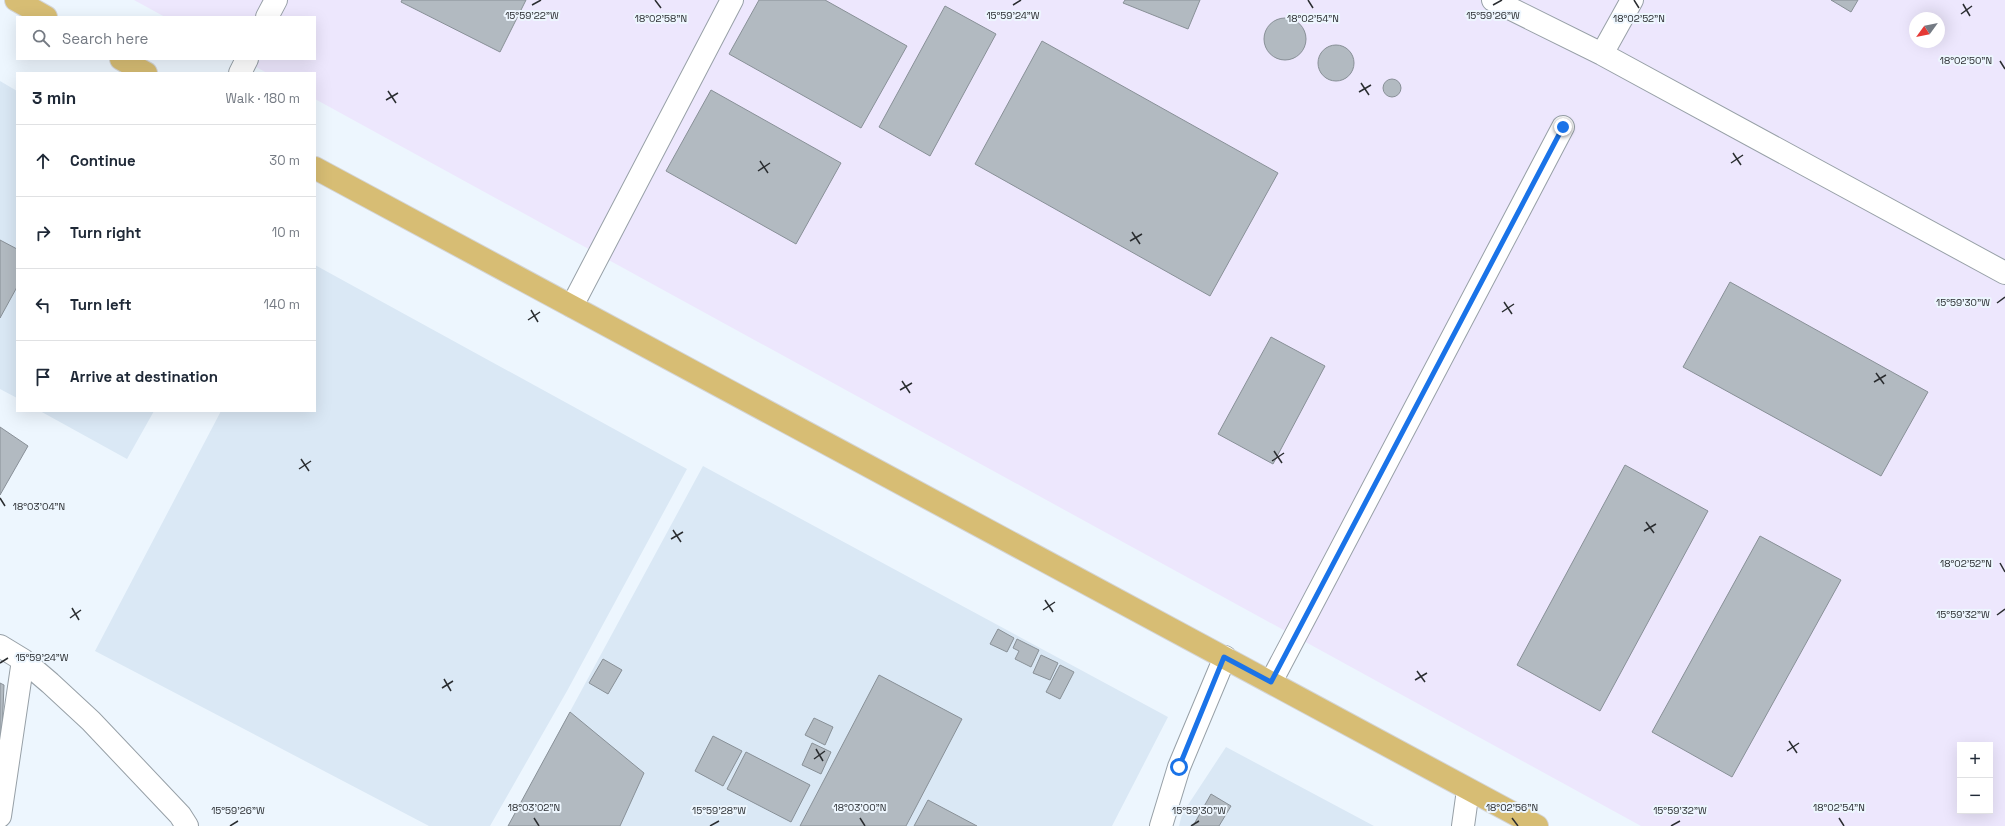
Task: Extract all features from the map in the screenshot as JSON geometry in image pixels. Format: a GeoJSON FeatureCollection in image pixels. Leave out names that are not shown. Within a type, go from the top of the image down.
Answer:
{"type":"FeatureCollection","features":[{"type":"Feature","properties":{"kind":"main road"},"geometry":{"type":"LineString","coordinates":[[16,0],[44,16]]}},
{"type":"Feature","properties":{"kind":"main road"},"geometry":{"type":"LineString","coordinates":[[123,60],[144,72]]}},
{"type":"Feature","properties":{"kind":"main road"},"geometry":{"type":"LineString","coordinates":[[316,169],[1537,826]]}},
{"type":"Feature","properties":{"kind":"street"},"geometry":{"type":"LineString","coordinates":[[268,16],[276,0]]}},
{"type":"Feature","properties":{"kind":"street"},"geometry":{"type":"LineString","coordinates":[[572,306],[732,0]]}},
{"type":"Feature","properties":{"kind":"street"},"geometry":{"type":"LineString","coordinates":[[1493,0],[1602,54],[2005,273]]}},
{"type":"Feature","properties":{"kind":"street"},"geometry":{"type":"LineString","coordinates":[[1602,54],[1632,0]]}},
{"type":"Feature","properties":{"kind":"street"},"geometry":{"type":"LineString","coordinates":[[240,72],[246,60]]}},
{"type":"Feature","properties":{"kind":"street"},"geometry":{"type":"LineString","coordinates":[[1271,682],[1563,127]]}},
{"type":"Feature","properties":{"kind":"street"},"geometry":{"type":"LineString","coordinates":[[0,646],[24,660],[91,721],[180,814],[187,826]]}},
{"type":"Feature","properties":{"kind":"street"},"geometry":{"type":"LineString","coordinates":[[1161,826],[1179,767],[1224,657]]}},
{"type":"Feature","properties":{"kind":"street"},"geometry":{"type":"LineString","coordinates":[[0,816],[24,660]]}},
{"type":"Feature","properties":{"kind":"street"},"geometry":{"type":"LineString","coordinates":[[1464,826],[1468,790]]}},
{"type":"Feature","properties":{"kind":"shaded area"},"geometry":{"type":"Polygon","coordinates":[[[134,0],[2005,0],[2005,826],[1641,826],[316,100],[316,72],[265,72],[244,60],[316,60],[316,16],[163,16],[134,0]]]}},
{"type":"Feature","properties":{"kind":"shaded area"},"geometry":{"type":"Polygon","coordinates":[[[0,81],[16,90],[16,397],[0,389],[0,81]]]}},
{"type":"Feature","properties":{"kind":"shaded area"},"geometry":{"type":"Polygon","coordinates":[[[316,266],[687,469],[567,691],[490,826],[429,826],[95,651],[220,412],[316,412],[316,266]]]}},
{"type":"Feature","properties":{"kind":"shaded area"},"geometry":{"type":"Polygon","coordinates":[[[42,412],[153,412],[127,459],[42,412]]]}},
{"type":"Feature","properties":{"kind":"shaded area"},"geometry":{"type":"Polygon","coordinates":[[[703,466],[1168,717],[1112,826],[508,826],[703,466]]]}},
{"type":"Feature","properties":{"kind":"shaded area"},"geometry":{"type":"Polygon","coordinates":[[[1226,747],[1374,826],[1179,826],[1182,814],[1226,747]]]}},
{"type":"Feature","properties":{"kind":"building"},"geometry":{"type":"Polygon","coordinates":[[[402,0],[526,0],[500,52],[401,2],[402,0]]]}},
{"type":"Feature","properties":{"kind":"building"},"geometry":{"type":"Polygon","coordinates":[[[759,0],[825,0],[907,46],[861,128],[729,54],[759,0]]]}},
{"type":"Feature","properties":{"kind":"building"},"geometry":{"type":"Polygon","coordinates":[[[1125,0],[1200,0],[1188,29],[1123,3],[1125,0]]]}},
{"type":"Feature","properties":{"kind":"building"},"geometry":{"type":"Polygon","coordinates":[[[1831,0],[1858,0],[1851,12],[1831,0]]]}},
{"type":"Feature","properties":{"kind":"building"},"geometry":{"type":"Polygon","coordinates":[[[945,6],[996,34],[930,156],[879,127],[945,6]]]}},
{"type":"Feature","properties":{"kind":"building"},"geometry":{"type":"Polygon","coordinates":[[[1281,18],[1289,18],[1297,21],[1303,27],[1306,39],[1303,51],[1297,57],[1289,60],[1281,60],[1273,57],[1267,51],[1264,43],[1264,35],[1267,27],[1273,21],[1281,18]]]}},
{"type":"Feature","properties":{"kind":"building"},"geometry":{"type":"Polygon","coordinates":[[[1042,41],[1278,173],[1210,296],[975,164],[1042,41]]]}},
{"type":"Feature","properties":{"kind":"building"},"geometry":{"type":"Polygon","coordinates":[[[1339,45],[1349,50],[1353,56],[1353,70],[1349,76],[1343,80],[1333,81],[1323,76],[1319,70],[1318,60],[1323,50],[1329,46],[1339,45]]]}},
{"type":"Feature","properties":{"kind":"building"},"geometry":{"type":"Polygon","coordinates":[[[1392,79],[1398,82],[1401,88],[1398,94],[1392,97],[1386,94],[1383,88],[1386,82],[1392,79]]]}},
{"type":"Feature","properties":{"kind":"building"},"geometry":{"type":"Polygon","coordinates":[[[711,90],[841,163],[796,244],[666,171],[711,90]]]}},
{"type":"Feature","properties":{"kind":"building"},"geometry":{"type":"Polygon","coordinates":[[[0,240],[16,248],[16,289],[0,318],[0,240]]]}},
{"type":"Feature","properties":{"kind":"building"},"geometry":{"type":"Polygon","coordinates":[[[1730,282],[1928,392],[1881,476],[1683,367],[1730,282]]]}},
{"type":"Feature","properties":{"kind":"building"},"geometry":{"type":"Polygon","coordinates":[[[1271,337],[1325,366],[1273,464],[1218,434],[1271,337]]]}},
{"type":"Feature","properties":{"kind":"building"},"geometry":{"type":"Polygon","coordinates":[[[0,427],[28,446],[0,495],[0,427]]]}},
{"type":"Feature","properties":{"kind":"building"},"geometry":{"type":"Polygon","coordinates":[[[1625,465],[1708,511],[1600,711],[1517,665],[1625,465]]]}},
{"type":"Feature","properties":{"kind":"building"},"geometry":{"type":"Polygon","coordinates":[[[1760,536],[1841,580],[1732,777],[1652,732],[1760,536]]]}},
{"type":"Feature","properties":{"kind":"building"},"geometry":{"type":"Polygon","coordinates":[[[998,629],[1014,638],[1007,652],[990,644],[998,629]]]}},
{"type":"Feature","properties":{"kind":"building"},"geometry":{"type":"Polygon","coordinates":[[[1017,639],[1039,650],[1031,667],[1015,659],[1019,651],[1013,648],[1017,639]]]}},
{"type":"Feature","properties":{"kind":"building"},"geometry":{"type":"Polygon","coordinates":[[[1041,655],[1058,663],[1050,680],[1033,673],[1041,655]]]}},
{"type":"Feature","properties":{"kind":"building"},"geometry":{"type":"Polygon","coordinates":[[[603,659],[622,670],[608,694],[589,683],[603,659]]]}},
{"type":"Feature","properties":{"kind":"building"},"geometry":{"type":"Polygon","coordinates":[[[1060,665],[1074,672],[1060,699],[1046,692],[1060,665]]]}},
{"type":"Feature","properties":{"kind":"building"},"geometry":{"type":"Polygon","coordinates":[[[879,675],[962,719],[906,826],[800,826],[879,675]]]}},
{"type":"Feature","properties":{"kind":"building"},"geometry":{"type":"Polygon","coordinates":[[[0,683],[4,685],[2,733],[0,733],[0,683]]]}},
{"type":"Feature","properties":{"kind":"building"},"geometry":{"type":"Polygon","coordinates":[[[570,712],[644,773],[620,826],[508,826],[570,712]]]}},
{"type":"Feature","properties":{"kind":"building"},"geometry":{"type":"Polygon","coordinates":[[[814,718],[833,727],[825,745],[805,735],[814,718]]]}},
{"type":"Feature","properties":{"kind":"building"},"geometry":{"type":"Polygon","coordinates":[[[713,736],[742,751],[723,786],[695,771],[713,736]]]}},
{"type":"Feature","properties":{"kind":"building"},"geometry":{"type":"Polygon","coordinates":[[[812,743],[831,752],[821,774],[802,765],[812,743]]]}},
{"type":"Feature","properties":{"kind":"building"},"geometry":{"type":"Polygon","coordinates":[[[746,752],[810,785],[791,822],[727,789],[746,752]]]}},
{"type":"Feature","properties":{"kind":"building"},"geometry":{"type":"Polygon","coordinates":[[[1211,794],[1231,806],[1219,826],[1193,826],[1211,794]]]}},
{"type":"Feature","properties":{"kind":"building"},"geometry":{"type":"Polygon","coordinates":[[[928,800],[977,826],[914,826],[928,800]]]}},
{"type":"Feature","properties":{"kind":"route"},"geometry":{"type":"LineString","coordinates":[[1179,767],[1224,657],[1271,682],[1563,127]]}}]}
